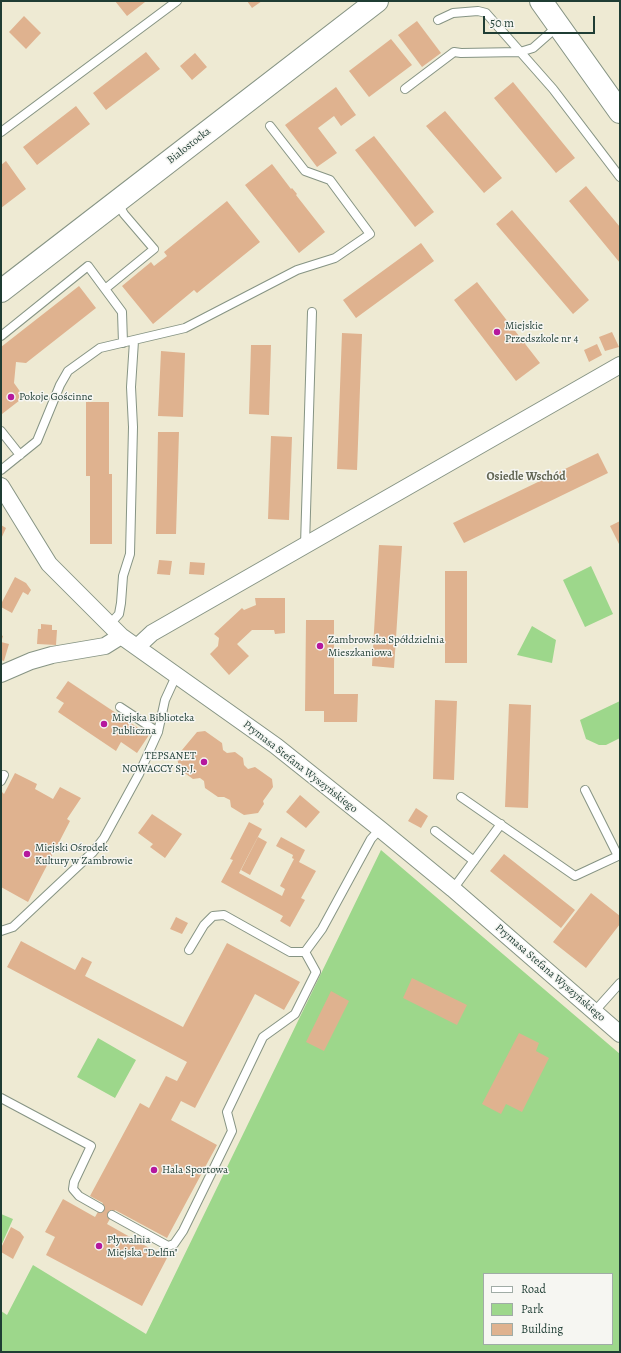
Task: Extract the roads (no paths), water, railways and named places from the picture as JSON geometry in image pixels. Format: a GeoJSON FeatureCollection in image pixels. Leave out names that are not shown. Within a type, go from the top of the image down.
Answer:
{"type":"FeatureCollection","features":[{"type":"Feature","properties":{"kind":"main road","name":"Białostocka"},"geometry":{"type":"LineString","coordinates":[[1,291],[377,1]]}},
{"type":"Feature","properties":{"kind":"main road"},"geometry":{"type":"LineString","coordinates":[[541,1],[620,112]]}},
{"type":"Feature","properties":{"kind":"street"},"geometry":{"type":"LineString","coordinates":[[137,647],[152,634],[620,365]]}},
{"type":"Feature","properties":{"kind":"street","name":"Prymasa Stefana Wyszyńskiego"},"geometry":{"type":"LineString","coordinates":[[1,486],[48,564],[115,630],[176,676],[276,746],[380,829],[453,889],[620,1034]]}},
{"type":"Feature","properties":{"kind":"street"},"geometry":{"type":"LineString","coordinates":[[1,674],[31,661],[52,655],[105,646],[115,630]]}},
{"type":"Feature","properties":{"kind":"lane"},"geometry":{"type":"LineString","coordinates":[[1,132],[177,1]]}},
{"type":"Feature","properties":{"kind":"lane"},"geometry":{"type":"LineString","coordinates":[[438,20],[452,13],[478,11],[486,13],[553,89],[620,177]]}},
{"type":"Feature","properties":{"kind":"lane"},"geometry":{"type":"LineString","coordinates":[[405,89],[454,52],[520,52],[533,48],[559,25]]}},
{"type":"Feature","properties":{"kind":"lane"},"geometry":{"type":"LineString","coordinates":[[1,470],[37,441],[60,385],[68,371],[100,348],[185,328],[297,270],[335,258],[370,234],[330,180],[305,171],[270,126]]}},
{"type":"Feature","properties":{"kind":"lane"},"geometry":{"type":"LineString","coordinates":[[105,289],[154,249],[124,214],[117,202]]}},
{"type":"Feature","properties":{"kind":"lane"},"geometry":{"type":"LineString","coordinates":[[1,336],[88,266],[122,312],[124,343]]}},
{"type":"Feature","properties":{"kind":"lane"},"geometry":{"type":"LineString","coordinates":[[305,545],[312,312]]}},
{"type":"Feature","properties":{"kind":"lane"},"geometry":{"type":"LineString","coordinates":[[115,630],[121,603],[123,576],[130,554],[133,427],[131,387],[134,341]]}},
{"type":"Feature","properties":{"kind":"lane"},"geometry":{"type":"LineString","coordinates":[[1,431],[20,455]]}},
{"type":"Feature","properties":{"kind":"lane"},"geometry":{"type":"LineString","coordinates":[[1,931],[13,927],[93,852],[104,838],[139,774],[158,732],[166,700],[176,676]]}},
{"type":"Feature","properties":{"kind":"lane"},"geometry":{"type":"LineString","coordinates":[[120,707],[158,732]]}},
{"type":"Feature","properties":{"kind":"lane"},"geometry":{"type":"LineString","coordinates":[[461,796],[575,876],[619,856],[585,790]]}},
{"type":"Feature","properties":{"kind":"lane"},"geometry":{"type":"LineString","coordinates":[[453,889],[501,824]]}},
{"type":"Feature","properties":{"kind":"lane"},"geometry":{"type":"LineString","coordinates":[[305,952],[322,929],[370,839],[380,829]]}},
{"type":"Feature","properties":{"kind":"lane"},"geometry":{"type":"LineString","coordinates":[[435,831],[474,861]]}},
{"type":"Feature","properties":{"kind":"lane"},"geometry":{"type":"LineString","coordinates":[[189,950],[204,925],[212,916],[224,915],[290,952],[305,952]]}},
{"type":"Feature","properties":{"kind":"lane"},"geometry":{"type":"LineString","coordinates":[[112,1215],[168,1246],[174,1244],[183,1231],[232,1131],[227,1112],[263,1037],[295,1014],[316,972],[305,952]]}},
{"type":"Feature","properties":{"kind":"lane"},"geometry":{"type":"LineString","coordinates":[[594,1012],[620,983]]}},
{"type":"Feature","properties":{"kind":"lane"},"geometry":{"type":"LineString","coordinates":[[1,1098],[90,1146],[74,1182],[73,1189],[79,1196],[100,1208]]}},
{"type":"Feature","properties":{"kind":"place","name":"Miejskie Przedszkole nr 4"},"geometry":{"type":"Point","coordinates":[497,332]}},
{"type":"Feature","properties":{"kind":"place","name":"Pokoje Gościnne"},"geometry":{"type":"Point","coordinates":[11,397]}},
{"type":"Feature","properties":{"kind":"place","name":"Zambrowska Spółdzielnia Mieszkaniowa"},"geometry":{"type":"Point","coordinates":[320,646]}},
{"type":"Feature","properties":{"kind":"place","name":"Miejska Biblioteka Publiczna"},"geometry":{"type":"Point","coordinates":[104,724]}},
{"type":"Feature","properties":{"kind":"place","name":"TEPSANET NOWACCY Sp.J."},"geometry":{"type":"Point","coordinates":[204,762]}},
{"type":"Feature","properties":{"kind":"place","name":"Miejski Ośrodek Kultury w Zambrowie"},"geometry":{"type":"Point","coordinates":[27,854]}},
{"type":"Feature","properties":{"kind":"place","name":"Hala Sportowa"},"geometry":{"type":"Point","coordinates":[154,1170]}},
{"type":"Feature","properties":{"kind":"place","name":"Pływalnia Miejska \"Delfin\""},"geometry":{"type":"Point","coordinates":[99,1246]}},
{"type":"Feature","properties":{"kind":"district","name":"Osiedle Wschód"},"geometry":{"type":"Point","coordinates":[526,477]}}]}
